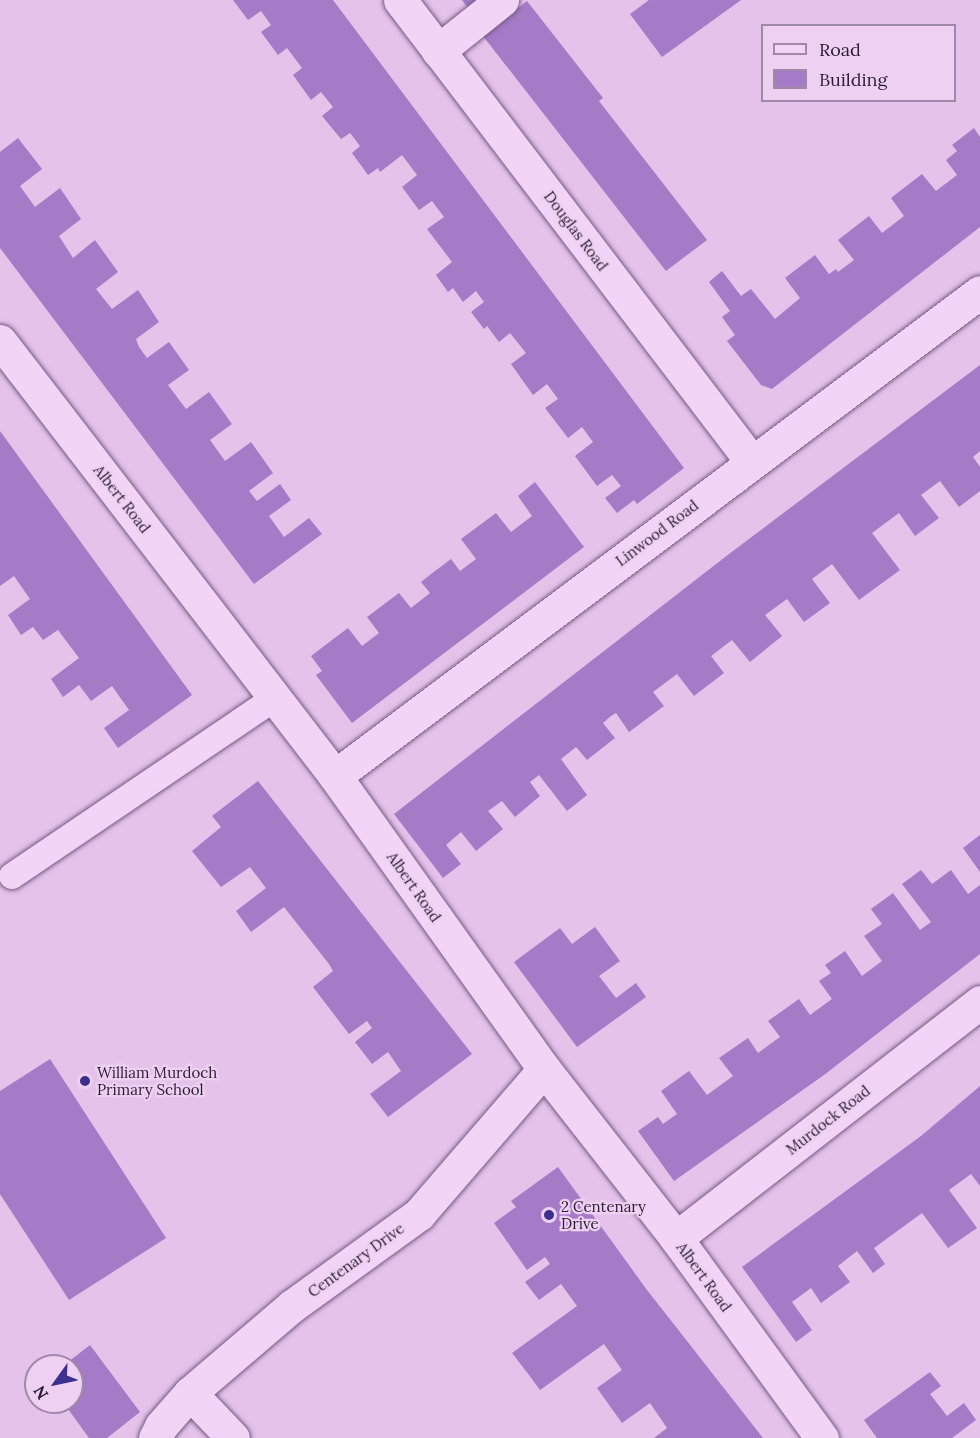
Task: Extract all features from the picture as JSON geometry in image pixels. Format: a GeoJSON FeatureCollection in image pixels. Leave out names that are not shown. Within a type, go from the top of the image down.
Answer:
{"type":"FeatureCollection","features":[{"type":"Feature","properties":{"kind":"street","name":"Douglas Road"},"geometry":{"type":"LineString","coordinates":[[400,0],[752,462]]}},
{"type":"Feature","properties":{"kind":"street"},"geometry":{"type":"LineString","coordinates":[[438,51],[502,0]]}},
{"type":"Feature","properties":{"kind":"street","name":"Linwood Road"},"geometry":{"type":"LineString","coordinates":[[335,776],[980,292]]}},
{"type":"Feature","properties":{"kind":"street","name":"Albert Road"},"geometry":{"type":"LineString","coordinates":[[0,341],[335,776],[544,1069],[676,1238],[822,1438]]}},
{"type":"Feature","properties":{"kind":"street","name":"Murdock Road"},"geometry":{"type":"LineString","coordinates":[[676,1238],[980,1002]]}},
{"type":"Feature","properties":{"kind":"street","name":"Centenary Drive"},"geometry":{"type":"LineString","coordinates":[[155,1438],[161,1426],[190,1393],[291,1306],[419,1214],[544,1069]]}},
{"type":"Feature","properties":{"kind":"street"},"geometry":{"type":"LineString","coordinates":[[190,1393],[233,1438]]}},
{"type":"Feature","properties":{"kind":"lane"},"geometry":{"type":"LineString","coordinates":[[12,876],[275,698]]}},
{"type":"Feature","properties":{"kind":"building"},"geometry":{"type":"Polygon","coordinates":[[[233,0],[333,0],[684,468],[637,504],[634,500],[617,513],[605,498],[621,486],[612,475],[597,486],[575,456],[593,442],[582,427],[568,438],[545,408],[558,399],[547,384],[533,395],[511,364],[526,353],[510,333],[499,342],[487,326],[484,329],[471,312],[484,302],[476,291],[463,302],[453,288],[448,292],[436,275],[452,262],[427,229],[444,217],[432,201],[419,210],[402,187],[417,175],[402,155],[380,172],[378,168],[368,175],[352,153],[360,146],[354,138],[350,133],[341,139],[322,116],[333,107],[321,92],[311,100],[293,75],[302,68],[287,48],[278,55],[261,32],[271,25],[261,11],[248,20],[233,0]]]}},
{"type":"Feature","properties":{"kind":"building"},"geometry":{"type":"Polygon","coordinates":[[[462,0],[476,0],[467,7],[462,0]]]}},
{"type":"Feature","properties":{"kind":"building"},"geometry":{"type":"Polygon","coordinates":[[[649,0],[741,0],[662,57],[630,14],[649,0]]]}},
{"type":"Feature","properties":{"kind":"building"},"geometry":{"type":"Polygon","coordinates":[[[527,1],[603,98],[599,101],[707,240],[666,271],[483,36],[527,1]]]}},
{"type":"Feature","properties":{"kind":"building"},"geometry":{"type":"Polygon","coordinates":[[[974,128],[980,137],[980,227],[772,389],[761,385],[727,341],[735,335],[722,317],[730,311],[709,282],[722,271],[741,296],[751,289],[775,319],[800,298],[785,278],[815,255],[829,274],[836,269],[838,272],[854,260],[838,240],[869,216],[882,233],[904,216],[891,198],[922,174],[936,191],[957,175],[946,160],[957,151],[952,145],[974,128]]]}},
{"type":"Feature","properties":{"kind":"building"},"geometry":{"type":"Polygon","coordinates":[[[18,138],[42,169],[20,186],[35,207],[60,188],[81,219],[59,236],[73,258],[95,240],[118,272],[96,289],[112,309],[138,290],[159,322],[136,339],[147,358],[169,342],[189,370],[168,385],[186,409],[209,392],[232,424],[210,440],[225,461],[251,442],[273,473],[249,491],[257,501],[280,484],[291,500],[269,516],[284,537],[309,518],[322,534],[254,584],[0,248],[0,152],[18,138]]]}},
{"type":"Feature","properties":{"kind":"building"},"geometry":{"type":"Polygon","coordinates":[[[980,365],[980,451],[973,457],[980,467],[980,491],[959,507],[940,481],[921,495],[939,518],[915,536],[899,513],[872,533],[900,570],[859,600],[832,564],[812,579],[830,603],[804,622],[787,599],[765,615],[782,636],[750,662],[732,640],[711,656],[724,673],[694,696],[677,674],[653,692],[664,706],[629,732],[616,713],[611,716],[603,723],[615,738],[587,760],[576,747],[561,759],[587,795],[567,811],[539,775],[530,782],[540,796],[515,817],[502,801],[488,811],[503,829],[476,851],[461,832],[446,845],[461,864],[443,878],[394,814],[729,554],[980,365]]]}},
{"type":"Feature","properties":{"kind":"building"},"geometry":{"type":"Polygon","coordinates":[[[0,431],[192,695],[118,748],[104,728],[129,710],[112,686],[91,701],[79,685],[63,697],[51,679],[79,658],[58,630],[43,640],[33,627],[21,635],[8,615],[30,599],[14,576],[0,586],[0,431]]]}},
{"type":"Feature","properties":{"kind":"building"},"geometry":{"type":"Polygon","coordinates":[[[535,482],[584,547],[352,723],[316,675],[322,671],[311,656],[348,628],[362,646],[379,633],[367,617],[399,593],[411,608],[430,593],[421,582],[435,571],[451,559],[460,571],[476,559],[461,539],[496,513],[511,532],[532,516],[518,496],[535,482]]]}},
{"type":"Feature","properties":{"kind":"building"},"geometry":{"type":"Polygon","coordinates":[[[258,781],[472,1054],[388,1117],[370,1094],[401,1071],[388,1052],[372,1064],[355,1042],[372,1028],[367,1021],[349,1034],[313,987],[333,971],[329,964],[284,907],[251,932],[236,911],[266,888],[250,867],[221,887],[192,851],[221,827],[212,816],[258,781]]]}},
{"type":"Feature","properties":{"kind":"building"},"geometry":{"type":"Polygon","coordinates":[[[980,835],[980,872],[963,848],[980,835]]]}},
{"type":"Feature","properties":{"kind":"building"},"geometry":{"type":"Polygon","coordinates":[[[921,870],[932,884],[951,870],[968,894],[980,885],[980,954],[824,1075],[674,1181],[638,1131],[658,1117],[663,1124],[677,1114],[661,1091],[689,1071],[707,1095],[733,1076],[719,1058],[748,1038],[758,1053],[780,1037],[768,1021],[799,999],[810,1015],[832,999],[819,981],[831,973],[825,965],[845,951],[862,976],[882,961],[864,936],[882,924],[871,909],[893,893],[920,930],[931,922],[902,884],[921,870]]]}},
{"type":"Feature","properties":{"kind":"building"},"geometry":{"type":"Polygon","coordinates":[[[595,927],[620,961],[599,976],[616,998],[636,983],[646,997],[577,1047],[514,962],[560,928],[572,944],[595,927]]]}},
{"type":"Feature","properties":{"kind":"building"},"geometry":{"type":"Polygon","coordinates":[[[50,1059],[166,1238],[69,1300],[0,1194],[0,1091],[50,1059]]]}},
{"type":"Feature","properties":{"kind":"building"},"geometry":{"type":"Polygon","coordinates":[[[980,1086],[980,1186],[971,1174],[949,1190],[977,1228],[948,1248],[922,1213],[874,1248],[885,1264],[873,1273],[857,1251],[838,1266],[850,1282],[821,1303],[811,1288],[792,1302],[812,1330],[796,1342],[742,1267],[921,1136],[980,1086]]]}},
{"type":"Feature","properties":{"kind":"building"},"geometry":{"type":"Polygon","coordinates":[[[558,1167],[647,1290],[763,1438],[654,1438],[667,1428],[650,1403],[622,1423],[597,1388],[622,1370],[604,1344],[540,1390],[512,1353],[577,1306],[561,1284],[539,1300],[525,1282],[550,1264],[545,1257],[527,1270],[494,1223],[516,1207],[511,1201],[558,1167]]]}},
{"type":"Feature","properties":{"kind":"building"},"geometry":{"type":"Polygon","coordinates":[[[90,1345],[140,1412],[107,1438],[89,1438],[72,1414],[84,1414],[84,1354],[78,1354],[90,1345]]]}},
{"type":"Feature","properties":{"kind":"building"},"geometry":{"type":"Polygon","coordinates":[[[930,1372],[941,1386],[930,1394],[947,1416],[964,1403],[976,1420],[952,1438],[877,1438],[864,1420],[930,1372]]]}},
{"type":"Feature","properties":{"kind":"place","name":"William Murdoch Primary School"},"geometry":{"type":"Point","coordinates":[85,1081]}},
{"type":"Feature","properties":{"kind":"place","name":"2 Centenary Drive"},"geometry":{"type":"Point","coordinates":[549,1215]}}]}
